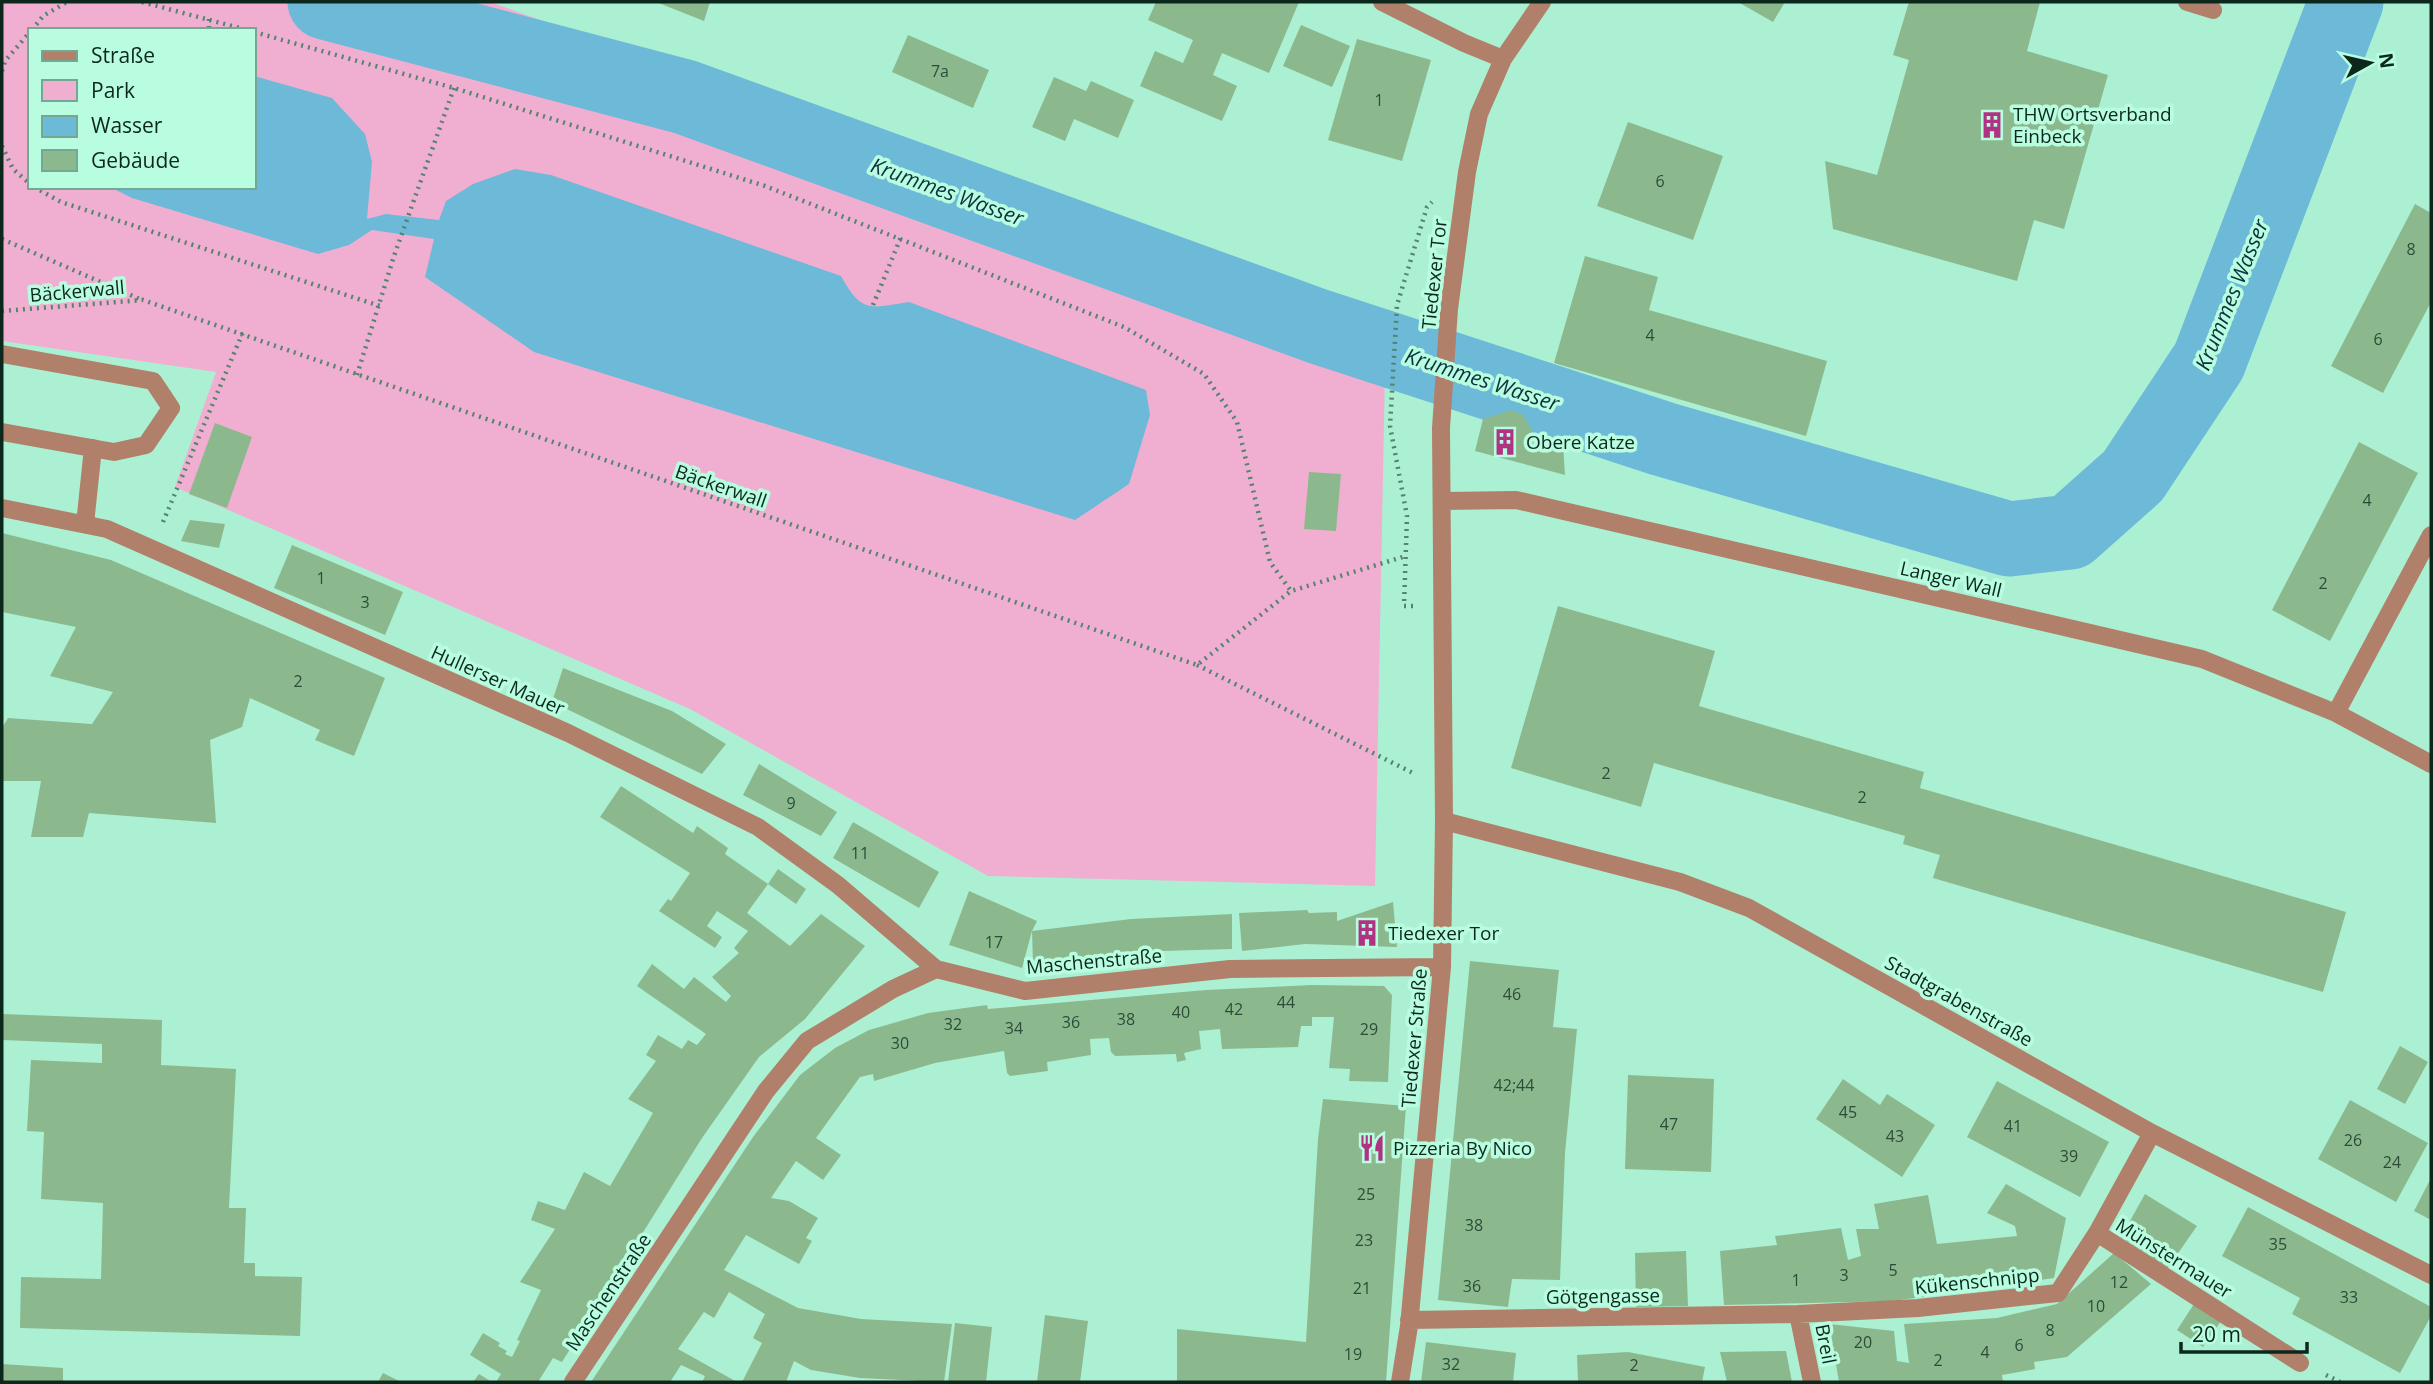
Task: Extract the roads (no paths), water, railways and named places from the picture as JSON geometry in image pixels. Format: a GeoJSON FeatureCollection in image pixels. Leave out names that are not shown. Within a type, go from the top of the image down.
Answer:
{"type":"FeatureCollection","features":[{"type":"Feature","properties":{"kind":"street"},"geometry":{"type":"LineString","coordinates":[[1382,2],[1464,43],[1503,59]]}},
{"type":"Feature","properties":{"kind":"street","name":"Tiedexer Tor"},"geometry":{"type":"LineString","coordinates":[[1444,821],[1441,428],[1450,309],[1467,172],[1479,114],[1503,59],[1542,2]]}},
{"type":"Feature","properties":{"kind":"street"},"geometry":{"type":"LineString","coordinates":[[2187,2],[2213,10]]}},
{"type":"Feature","properties":{"kind":"street"},"geometry":{"type":"LineString","coordinates":[[2,354],[153,380],[171,408],[146,445],[114,452],[2,432]]}},
{"type":"Feature","properties":{"kind":"street"},"geometry":{"type":"LineString","coordinates":[[85,524],[93,448]]}},
{"type":"Feature","properties":{"kind":"street","name":"Langer Wall"},"geometry":{"type":"LineString","coordinates":[[1443,501],[1516,499],[2202,659],[2336,713],[2431,764]]}},
{"type":"Feature","properties":{"kind":"street","name":"Hullerser Mauer"},"geometry":{"type":"LineString","coordinates":[[2,508],[107,529],[568,733],[758,827],[838,885],[936,969]]}},
{"type":"Feature","properties":{"kind":"street"},"geometry":{"type":"LineString","coordinates":[[2336,713],[2431,535]]}},
{"type":"Feature","properties":{"kind":"street","name":"Tiedexer Straße"},"geometry":{"type":"LineString","coordinates":[[1400,1382],[1409,1320],[1442,967],[1444,821]]}},
{"type":"Feature","properties":{"kind":"street","name":"Stadtgrabenstraße"},"geometry":{"type":"LineString","coordinates":[[1444,821],[1680,882],[1749,908],[2152,1133],[2431,1275]]}},
{"type":"Feature","properties":{"kind":"street","name":"Maschenstraße"},"geometry":{"type":"LineString","coordinates":[[573,1382],[766,1091],[807,1041],[893,989],[936,969],[1025,991],[1230,969],[1442,967]]}},
{"type":"Feature","properties":{"kind":"street","name":"Kükenschnipp"},"geometry":{"type":"LineString","coordinates":[[1798,1314],[1918,1308],[2058,1293],[2097,1233],[2152,1133]]}},
{"type":"Feature","properties":{"kind":"street","name":"Münstermauer"},"geometry":{"type":"LineString","coordinates":[[2097,1233],[2300,1363]]}},
{"type":"Feature","properties":{"kind":"street","name":"Götgengasse"},"geometry":{"type":"LineString","coordinates":[[1409,1320],[1798,1314]]}},
{"type":"Feature","properties":{"kind":"street","name":"Breil"},"geometry":{"type":"LineString","coordinates":[[1798,1314],[1812,1382]]}},
{"type":"Feature","properties":{"kind":"water"},"geometry":{"type":"Polygon","coordinates":[[[256,77],[332,98],[365,134],[372,162],[367,219],[386,214],[439,220],[446,201],[473,184],[515,169],[551,175],[841,276],[855,297],[868,306],[909,302],[1146,390],[1150,415],[1129,484],[1075,520],[534,352],[425,277],[434,239],[372,230],[349,245],[318,254],[132,198],[114,189],[256,189],[256,77]]]}},
{"type":"Feature","properties":{"kind":"waterway","name":"Krummes Wasser"},"geometry":{"type":"LineString","coordinates":[[325,2],[685,97],[1317,326],[1663,439],[2009,539],[2070,532],[2133,476],[2209,361],[2346,2]]}},
{"type":"Feature","properties":{"kind":"place","name":"THW Ortsverband Einbeck"},"geometry":{"type":"Point","coordinates":[1992,125]}},
{"type":"Feature","properties":{"kind":"place","name":"Obere Katze"},"geometry":{"type":"Point","coordinates":[1505,442]}},
{"type":"Feature","properties":{"kind":"place","name":"Tiedexer Tor"},"geometry":{"type":"Point","coordinates":[1367,933]}},
{"type":"Feature","properties":{"kind":"place","name":"Pizzeria By Nico"},"geometry":{"type":"Point","coordinates":[1372,1148]}}]}
